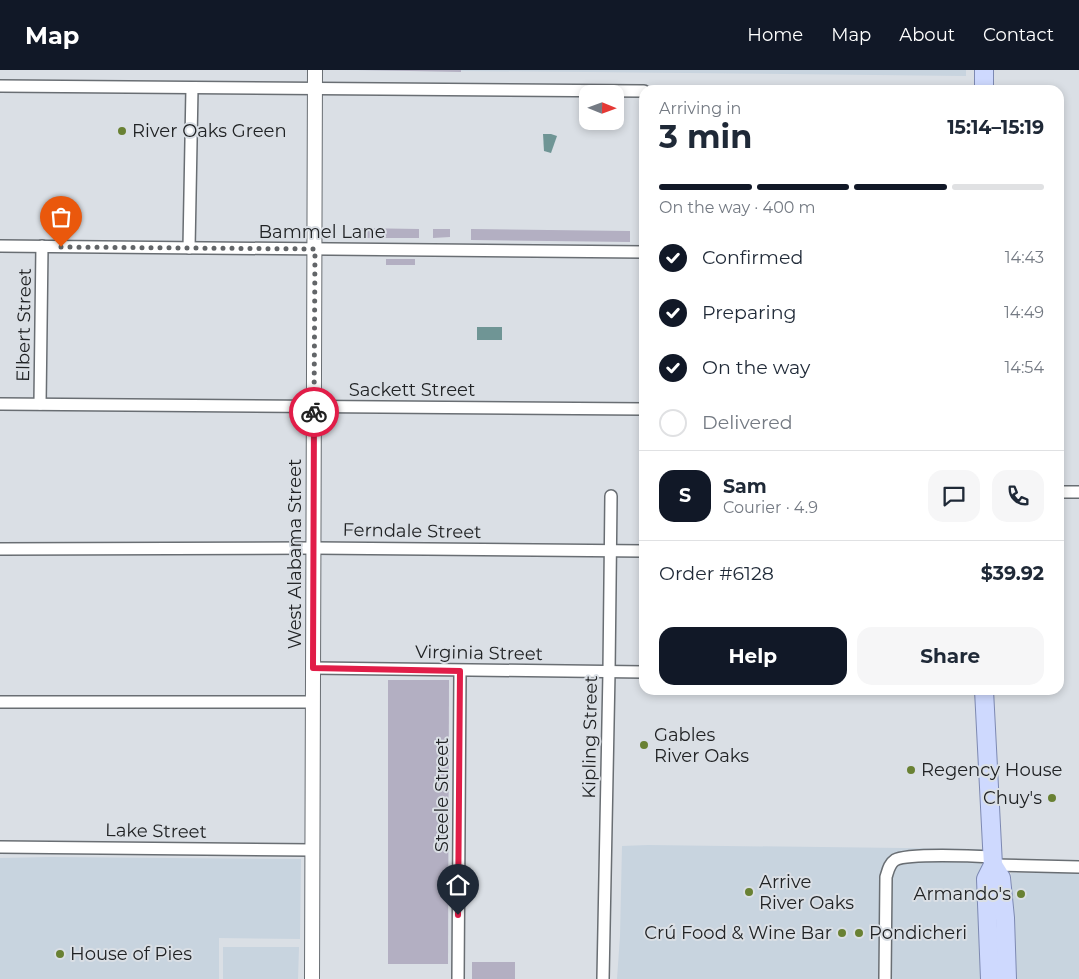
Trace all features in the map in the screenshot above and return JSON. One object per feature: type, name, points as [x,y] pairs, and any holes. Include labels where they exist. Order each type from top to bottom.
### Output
[{"type":"main road","points":[[984,70],[984,85]]},
{"type":"main road","points":[[984,695],[993,861],[1001,878],[1005,918],[1007,979]]},
{"type":"main road","points":[[990,979],[986,879],[993,861]]},
{"type":"street","name":"West Alabama Street","points":[[312,979],[315,70]]},
{"type":"street","points":[[0,86],[639,91]]},
{"type":"street","points":[[189,248],[192,88]]},
{"type":"street","name":"Bammel Lane","points":[[0,246],[639,252]]},
{"type":"street","name":"Elbert Street","points":[[40,404],[42,246]]},
{"type":"street","name":"Sackett Street","points":[[0,404],[639,409]]},
{"type":"street","points":[[1064,492],[1079,492]]},
{"type":"street","name":"Kipling Street","points":[[603,979],[611,496]]},
{"type":"street","name":"Ferndale Street","points":[[0,549],[314,548],[639,551]]},
{"type":"street","name":"Virginia Street","points":[[313,668],[639,672]]},
{"type":"street","name":"Steele Street","points":[[458,979],[460,671]]},
{"type":"street","points":[[0,702],[313,702]]},
{"type":"street","name":"Lake Street","points":[[0,847],[312,850]]},
{"type":"street","points":[[886,979],[886,877],[889,866],[896,859],[918,856],[1079,867]]},
{"type":"shaded area","points":[[337,70],[966,70],[966,76],[587,72]]},
{"type":"shaded area","points":[[358,70],[461,70],[461,72]]},
{"type":"shaded area","points":[[543,134],[557,136],[551,153],[544,151]]},
{"type":"shaded area","points":[[356,228],[419,229],[419,238],[356,238]]},
{"type":"shaded area","points":[[433,229],[450,229],[450,237],[433,238]]},
{"type":"shaded area","points":[[471,229],[630,231],[630,242],[471,240]]},
{"type":"shaded area","points":[[386,259],[415,259],[415,265],[386,265]]},
{"type":"shaded area","points":[[477,327],[502,327],[502,340],[477,340]]},
{"type":"shaded area","points":[[388,680],[449,680],[448,964],[388,964]]},
{"type":"shaded area","points":[[622,846],[982,849],[982,979],[617,979]]},
{"type":"shaded area","points":[[0,858],[301,859],[300,939],[219,938],[219,979],[0,979]]},
{"type":"shaded area","points":[[1011,873],[1079,873],[1079,979],[1016,979]]},
{"type":"shaded area","points":[[223,947],[299,947],[298,979],[223,979]]},
{"type":"shaded area","points":[[472,962],[515,962],[515,979],[472,979]]},
{"type":"way so far","points":[[61,247],[315,249],[314,412]]},
{"type":"place","name":"River Oaks Green","points":[[122,131]]},
{"type":"place","name":"Gables River Oaks","points":[[644,745]]},
{"type":"place","name":"Regency House","points":[[911,770]]},
{"type":"place","name":"Chuy's","points":[[1052,798]]},
{"type":"place","name":"Arrive River Oaks","points":[[749,892]]},
{"type":"place","name":"Armando's","points":[[1021,894]]},
{"type":"place","name":"Crú Food & Wine Bar","points":[[842,933]]},
{"type":"place","name":"Pondicheri","points":[[859,933]]},
{"type":"place","name":"House of Pies","points":[[60,954]]},
{"type":"route","points":[[314,412],[313,668],[460,671],[458,915]]}]
